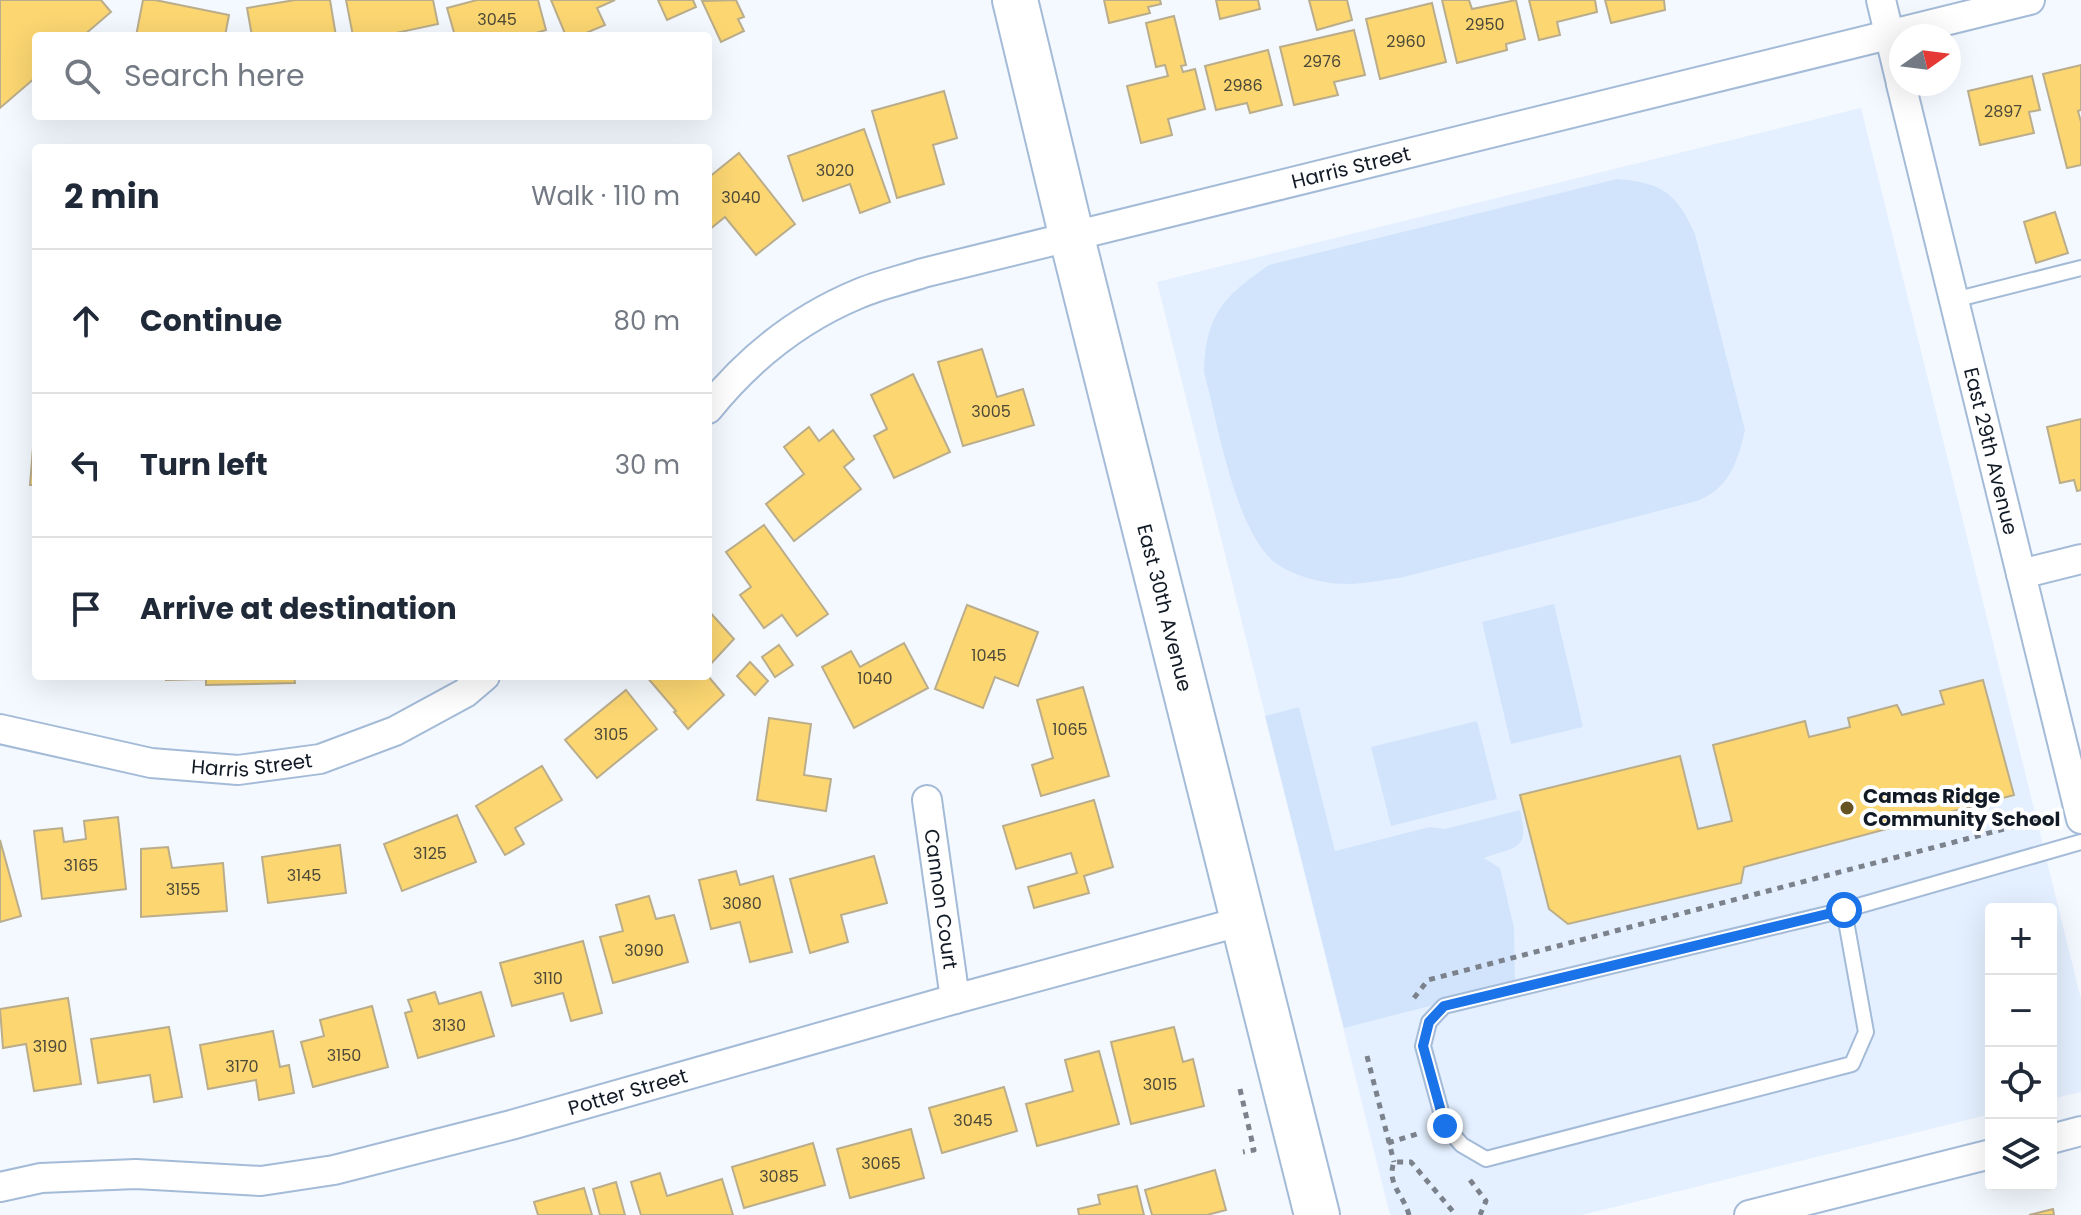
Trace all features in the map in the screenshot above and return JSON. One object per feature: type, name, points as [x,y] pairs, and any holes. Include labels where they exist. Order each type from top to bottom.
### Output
[{"type":"main road","name":"East 30th Avenue","points":[[1015,0],[1317,1215]]},
{"type":"street","name":"East 29th Avenue","points":[[1881,0],[1889,35]]},
{"type":"street","name":"Harris Street","points":[[1933,24],[2030,0]]},
{"type":"street","name":"Harris Street","points":[[712,405],[760,352],[813,316],[860,293],[923,273],[1889,35]]},
{"type":"street","name":"East 29th Avenue","points":[[1904,96],[2081,819]]},
{"type":"street","points":[[2021,574],[2081,559]]},
{"type":"street","name":"Harris Street","points":[[0,729],[151,763],[238,770],[320,759],[395,731],[465,693],[480,680]]},
{"type":"street","name":"Cannon Court","points":[[927,800],[955,999]]},
{"type":"street","name":"Potter Street","points":[[0,1187],[41,1178],[136,1174],[261,1181],[334,1170],[511,1125],[1243,921]]},
{"type":"street","points":[[2057,1137],[2081,1131]]},
{"type":"street","points":[[1749,1215],[1778,1212],[1985,1156]]},
{"type":"lane","points":[[1954,300],[2081,268]]},
{"type":"lane","points":[[1844,910],[1866,1032],[1852,1064],[1486,1159],[1462,1145],[1445,1126],[1423,1046],[1429,1022],[1444,1006],[1844,910],[2081,842]]},
{"type":"path","points":[[1367,1056],[1394,1162],[1390,1173],[1396,1193],[1409,1210],[1409,1215]]},
{"type":"path","points":[[1240,1089],[1254,1150],[1243,1152]]},
{"type":"path","points":[[1394,1162],[1411,1162],[1456,1215]]},
{"type":"shaded area","points":[[1861,108],[2081,999],[2081,1092],[2057,1098],[2057,903],[1985,903],[1985,1115],[1582,1215],[1390,1215],[1157,282]]},
{"type":"shaded area","points":[[1617,179],[1646,183],[1666,192],[1681,208],[1695,234],[1745,430],[1735,463],[1717,489],[1697,501],[1404,577],[1364,583],[1334,583],[1297,574],[1273,561],[1259,545],[1238,500],[1204,372],[1205,352],[1213,321],[1229,298],[1269,265]]},
{"type":"shaded area","points":[[1554,604],[1583,727],[1511,744],[1482,622]]},
{"type":"shaded area","points":[[1299,707],[1335,851],[1430,827],[1445,829],[1520,810],[1522,840],[1513,848],[1484,858],[1500,868],[1514,928],[1515,984],[1344,1028],[1265,716]]},
{"type":"shaded area","points":[[1477,721],[1497,799],[1391,826],[1371,747]]},
{"type":"building","points":[[0,0],[101,0],[111,12],[88,32],[32,32],[32,80],[0,108]]},
{"type":"building","points":[[143,0],[229,15],[226,32],[137,32]]},
{"type":"building","points":[[295,0],[330,0],[335,32],[251,32],[247,8]]},
{"type":"building","points":[[346,0],[433,0],[438,24],[401,32],[352,32]]},
{"type":"building","points":[[477,0],[538,0],[546,30],[454,32],[447,8]]},
{"type":"building","points":[[551,0],[615,0],[597,8],[605,25],[588,32],[564,32]]},
{"type":"building","points":[[658,0],[693,0],[696,7],[667,20]]},
{"type":"building","points":[[736,0],[744,17],[738,19],[744,31],[721,42],[702,1]]},
{"type":"building","points":[[1104,0],[1160,0],[1161,4],[1148,7],[1150,13],[1109,23]]},
{"type":"building","points":[[1216,0],[1258,0],[1260,9],[1220,19]]},
{"type":"building","points":[[1309,0],[1347,0],[1352,20],[1317,30]]},
{"type":"building","points":[[1442,0],[1469,0],[1472,9],[1516,0],[1525,39],[1506,44],[1507,50],[1457,63]]},
{"type":"building","points":[[1529,0],[1595,0],[1597,12],[1557,22],[1560,35],[1539,40]]},
{"type":"building","points":[[1605,0],[1664,0],[1665,10],[1611,23]]},
{"type":"building","points":[[1432,3],[1446,62],[1380,79],[1366,19]]},
{"type":"building","points":[[1174,16],[1186,65],[1181,66],[1183,72],[1195,69],[1205,109],[1168,119],[1172,135],[1141,143],[1127,86],[1168,76],[1165,65],[1156,67],[1146,23]]},
{"type":"building","points":[[1354,30],[1365,75],[1334,82],[1338,95],[1294,105],[1280,47]]},
{"type":"building","points":[[1268,50],[1282,105],[1250,113],[1247,103],[1216,110],[1205,66]]},
{"type":"building","points":[[2081,65],[2081,110],[2078,111],[2081,165],[2067,168],[2043,74]]},
{"type":"building","points":[[2032,76],[2040,110],[2029,112],[2034,133],[1980,145],[1968,91]]},
{"type":"building","points":[[944,91],[957,138],[933,145],[944,184],[897,198],[872,111]]},
{"type":"building","points":[[864,129],[890,202],[860,213],[850,184],[803,201],[788,156]]},
{"type":"building","points":[[739,153],[795,224],[756,255],[725,217],[712,228],[712,175]]},
{"type":"building","points":[[2055,212],[2068,253],[2036,263],[2024,222]]},
{"type":"building","points":[[982,349],[997,397],[1023,389],[1034,425],[963,446],[938,362]]},
{"type":"building","points":[[913,374],[950,452],[894,478],[874,436],[887,429],[871,395]]},
{"type":"building","points":[[2081,419],[2081,490],[2077,491],[2074,480],[2060,483],[2047,427]]},
{"type":"building","points":[[809,427],[819,441],[833,430],[854,459],[844,467],[861,489],[794,541],[766,504],[804,474],[784,447]]},
{"type":"building","points":[[764,525],[828,614],[797,636],[782,615],[764,628],[740,595],[751,587],[726,552]]},
{"type":"building","points":[[967,605],[1038,632],[1018,686],[995,677],[983,708],[935,689]]},
{"type":"building","points":[[712,614],[734,639],[712,663]]},
{"type":"building","points":[[904,643],[928,688],[854,728],[822,667],[851,651],[860,667]]},
{"type":"building","points":[[779,645],[793,665],[775,677],[762,657]]},
{"type":"building","points":[[750,662],[768,681],[755,695],[737,676]]},
{"type":"building","points":[[206,680],[295,680],[295,683],[206,685]]},
{"type":"building","points":[[649,680],[711,680],[724,695],[688,729]]},
{"type":"building","name":"Camas Ridge Community School","points":[[1983,680],[2014,795],[1744,867],[1741,883],[1568,924],[1549,909],[1520,795],[1680,756],[1698,829],[1732,821],[1713,745],[1805,721],[1809,737],[1850,727],[1848,718],[1897,705],[1902,715],[1944,704],[1940,691]]},
{"type":"building","points":[[1083,687],[1109,776],[1041,796],[1032,765],[1053,758],[1037,700]]},
{"type":"building","points":[[626,690],[657,729],[597,778],[565,740]]},
{"type":"building","points":[[769,718],[811,724],[804,775],[831,779],[826,811],[757,800]]},
{"type":"building","points":[[542,766],[562,800],[515,828],[524,844],[505,855],[476,806]]},
{"type":"building","points":[[1094,800],[1113,867],[1084,876],[1089,893],[1034,908],[1028,887],[1077,873],[1071,853],[1016,869],[1003,826]]},
{"type":"building","points":[[457,815],[476,862],[402,891],[384,844]]},
{"type":"building","points":[[118,817],[126,889],[42,899],[34,831],[62,828],[64,842],[86,839],[84,821]]},
{"type":"building","points":[[0,840],[21,916],[0,922]]},
{"type":"building","points":[[340,845],[346,893],[268,903],[262,857]]},
{"type":"building","points":[[168,847],[172,868],[223,863],[227,911],[141,917],[141,849]]},
{"type":"building","points":[[874,856],[887,903],[841,915],[848,942],[810,953],[790,879]]},
{"type":"building","points":[[736,871],[740,885],[773,876],[792,952],[750,962],[740,922],[711,929],[699,880]]},
{"type":"building","points":[[649,896],[656,919],[674,915],[688,962],[613,983],[600,937],[623,931],[616,905]]},
{"type":"building","points":[[583,941],[602,1013],[571,1021],[563,993],[512,1006],[500,963]]},
{"type":"building","points":[[435,992],[439,1004],[481,992],[494,1036],[418,1058],[405,1013],[412,1011],[408,1000]]},
{"type":"building","points":[[68,998],[81,1084],[34,1091],[26,1044],[3,1048],[0,1009]]},
{"type":"building","points":[[372,1006],[388,1067],[313,1087],[301,1042],[324,1036],[320,1020]]},
{"type":"building","points":[[169,1027],[182,1097],[154,1102],[150,1075],[98,1083],[91,1039]]},
{"type":"building","points":[[1174,1027],[1183,1062],[1193,1059],[1204,1106],[1131,1124],[1111,1042]]},
{"type":"building","points":[[273,1031],[280,1067],[289,1065],[294,1093],[259,1100],[256,1080],[208,1089],[200,1045]]},
{"type":"building","points":[[1099,1051],[1119,1124],[1037,1146],[1026,1104],[1073,1091],[1065,1060]]},
{"type":"building","points":[[1004,1087],[1017,1131],[942,1153],[929,1108]]},
{"type":"building","points":[[911,1129],[924,1178],[850,1198],[837,1149]]},
{"type":"building","points":[[813,1143],[825,1185],[744,1208],[732,1167]]},
{"type":"building","points":[[1215,1170],[1226,1210],[1207,1215],[1152,1215],[1145,1190]]},
{"type":"building","points":[[660,1173],[667,1196],[722,1179],[733,1215],[641,1215],[631,1182]]},
{"type":"building","points":[[616,1182],[625,1215],[600,1215],[593,1189]]},
{"type":"building","points":[[1137,1186],[1144,1215],[1079,1215],[1078,1209],[1100,1204],[1098,1195]]},
{"type":"building","points":[[584,1188],[592,1215],[538,1215],[534,1202]]},
{"type":"building","points":[[2053,1209],[2054,1215],[2029,1215]]},
{"type":"place","name":"Camas Ridge Community School","points":[[1847,808]]},
{"type":"route","points":[[1445,1126],[1423,1046],[1429,1022],[1444,1006],[1844,910]]}]
